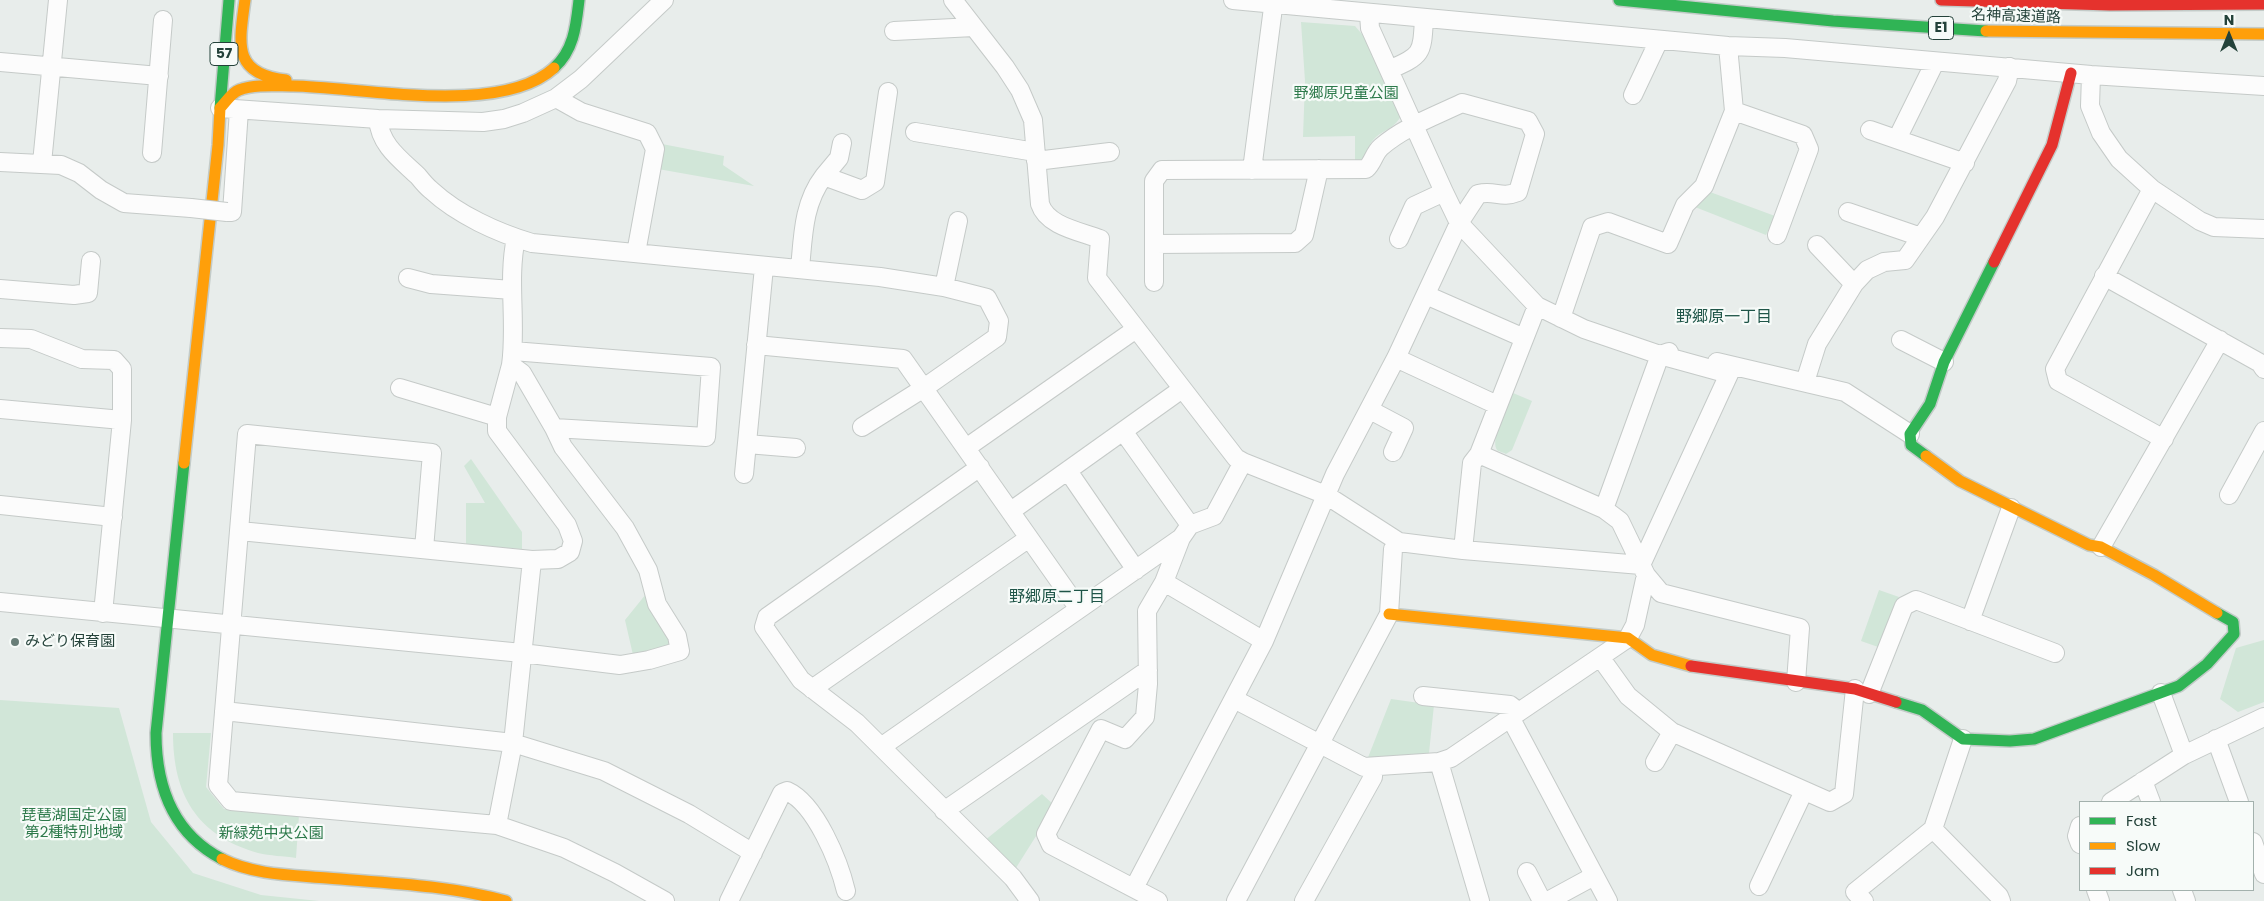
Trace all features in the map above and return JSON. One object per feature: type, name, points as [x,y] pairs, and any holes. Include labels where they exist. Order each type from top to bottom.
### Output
[{"type":"main road","name":"57","points":[[220,108],[229,0]]},
{"type":"main road","points":[[245,0],[241,43],[242,52],[250,67],[260,75],[317,86]]},
{"type":"main road","points":[[506,901],[467,892],[427,887],[258,871],[229,862],[202,845],[183,825],[168,803],[160,783],[156,760],[156,733],[218,144],[220,108],[238,91],[258,87],[317,86],[432,95],[487,96],[508,93],[530,85],[550,73],[564,56],[578,28],[579,0]]},
{"type":"main road","name":"名神高速道路","points":[[1619,0],[1961,30],[2109,34],[2264,34]]},
{"type":"main road","name":"名神高速道路","points":[[1941,0],[2110,5],[2264,4]]},
{"type":"main road","points":[[1389,614],[1628,638],[1652,655],[1682,665],[1862,691],[1922,710],[1963,739],[2010,741],[2034,739],[2179,686],[2207,664],[2234,634],[2233,622],[2154,575],[2101,547],[2089,545],[2027,513],[2011,508],[1960,482],[1912,445],[1910,434],[1930,404],[1944,362],[2052,145],[2071,73]]},
{"type":"street","points":[[42,163],[58,0]]},
{"type":"street","points":[[220,108],[378,119],[483,122],[524,113],[556,98],[580,79],[664,0]]},
{"type":"street","points":[[953,0],[1005,67],[1020,90],[1033,120],[1040,204],[1043,213],[1050,220],[1100,239],[1097,278],[1236,458],[1326,495],[1399,542],[1644,570]]},
{"type":"street","points":[[1233,0],[1274,2],[1369,14],[1728,46],[1784,48],[2091,75],[2264,86]]},
{"type":"street","points":[[1252,170],[1274,2]]},
{"type":"street","points":[[1234,699],[1364,767],[1439,762],[1451,758],[1628,638],[1635,625],[1644,570],[1729,374],[1660,355],[1584,329],[1537,306],[1459,223],[1370,28],[1369,14]]},
{"type":"street","points":[[1390,70],[1414,59],[1423,46],[1424,19]]},
{"type":"street","points":[[152,153],[163,20]]},
{"type":"street","points":[[894,31],[974,27]]},
{"type":"street","points":[[1633,95],[1659,40]]},
{"type":"street","points":[[1561,318],[1592,227],[1608,222],[1668,244],[1685,205],[1704,186],[1734,111],[1728,46]]},
{"type":"street","points":[[0,62],[158,76]]},
{"type":"street","points":[[1897,140],[1935,62]]},
{"type":"street","points":[[1805,382],[1817,344],[1854,284],[1867,270],[1875,266],[1884,262],[1905,260],[1922,237],[1965,163],[2007,81],[2010,67]]},
{"type":"street","points":[[2091,75],[2090,106],[2101,133],[2119,160],[2152,188],[2200,221],[2214,227],[2264,229]]},
{"type":"street","points":[[824,176],[862,190],[875,182],[888,92]]},
{"type":"street","points":[[556,98],[582,112],[647,133],[655,149],[636,253]]},
{"type":"street","points":[[1134,888],[1264,641],[1326,495],[1396,358],[1459,223],[1478,194],[1489,192],[1507,197],[1518,192],[1535,134],[1528,121],[1462,103],[1415,125],[1379,148],[1372,164],[1366,169],[1162,170],[1154,181],[1154,282]]},
{"type":"street","points":[[0,162],[61,165],[79,173],[101,190],[124,203],[232,212],[239,110]]},
{"type":"street","points":[[1734,111],[1803,135],[1809,149],[1777,235]]},
{"type":"street","points":[[378,119],[379,130],[397,159],[431,190],[456,209],[516,238],[532,243],[880,277],[944,288],[987,298],[999,321],[997,336],[924,388],[862,427]]},
{"type":"street","points":[[1870,130],[1965,163]]},
{"type":"street","points":[[914,132],[1036,156],[1110,152]]},
{"type":"street","points":[[800,269],[805,218],[815,187],[839,158],[842,143]]},
{"type":"street","points":[[1154,244],[1296,244],[1304,235],[1319,169]]},
{"type":"street","points":[[2152,188],[2055,369],[2058,380],[2164,439]]},
{"type":"street","points":[[1399,239],[1414,206],[1444,192]]},
{"type":"street","points":[[1848,212],[1922,237]]},
{"type":"street","points":[[944,288],[958,221]]},
{"type":"street","points":[[240,530],[532,560],[558,559],[570,552],[573,541],[567,526],[498,431],[497,417],[512,358],[512,254],[516,238]]},
{"type":"street","points":[[1817,245],[1854,284]]},
{"type":"street","points":[[0,289],[74,295],[88,292],[91,261]]},
{"type":"street","points":[[744,474],[764,267]]},
{"type":"street","points":[[2104,276],[2260,363],[2264,369]]},
{"type":"street","points":[[408,278],[431,284],[512,290]]},
{"type":"street","points":[[1426,294],[1524,338]]},
{"type":"street","points":[[1464,550],[1472,463],[1479,454],[1537,306]]},
{"type":"street","points":[[966,448],[1136,329]]},
{"type":"street","points":[[0,338],[31,339],[82,359],[114,360],[122,369],[122,420],[103,613]]},
{"type":"street","points":[[1901,340],[1944,362]]},
{"type":"street","points":[[2101,547],[2220,340]]},
{"type":"street","points":[[756,345],[903,359],[1079,609]]},
{"type":"street","points":[[1660,355],[1672,351],[1845,392],[1910,434]]},
{"type":"street","points":[[1604,509],[1660,355]]},
{"type":"street","points":[[0,602],[522,653],[620,665],[650,660],[680,651],[677,636],[657,604],[648,570],[625,528],[563,446],[512,358]]},
{"type":"street","points":[[512,358],[711,367],[706,437],[554,428]]},
{"type":"street","points":[[1396,358],[1497,405]]},
{"type":"street","points":[[400,388],[497,417]]},
{"type":"street","points":[[1011,511],[1182,389]]},
{"type":"street","points":[[0,408],[122,420]]},
{"type":"street","points":[[1370,410],[1404,428],[1393,452]]},
{"type":"street","points":[[1123,431],[1186,532]]},
{"type":"street","points":[[2229,495],[2264,432]]},
{"type":"street","points":[[424,549],[432,453],[248,434],[218,785],[230,802],[498,825],[564,848],[666,901]]},
{"type":"street","points":[[747,444],[796,448]]},
{"type":"street","points":[[1479,454],[1604,509],[1620,521],[1644,570],[1661,593],[1800,628],[1796,682]]},
{"type":"street","points":[[881,747],[1136,570],[1186,532],[1214,516],[1243,462]]},
{"type":"street","points":[[980,467],[767,617],[764,627],[801,680],[856,723],[881,747],[944,811],[994,869],[1013,878],[1030,901]]},
{"type":"street","points":[[1068,471],[1136,570]]},
{"type":"street","points":[[0,505],[113,517]]},
{"type":"street","points":[[1970,621],[2011,508]]},
{"type":"street","points":[[1158,901],[1051,845],[1046,834],[1101,729],[1125,739],[1145,718],[1148,670],[1147,611],[1164,582],[1186,532]]},
{"type":"street","points":[[812,689],[1030,538]]},
{"type":"street","points":[[1236,901],[1389,614],[1393,549],[1399,542]]},
{"type":"street","points":[[498,825],[513,743],[532,560]]},
{"type":"street","points":[[1164,582],[1264,641]]},
{"type":"street","points":[[1600,657],[1628,696],[1672,732],[1830,802],[1844,794],[1862,691],[1904,606],[1916,600],[2055,654]]},
{"type":"street","points":[[944,811],[1148,670]]},
{"type":"street","points":[[2161,693],[2184,755]]},
{"type":"street","points":[[1423,696],[1510,705],[1608,901]]},
{"type":"street","points":[[224,711],[513,743],[604,771],[689,814],[754,853]]},
{"type":"street","points":[[2113,801],[2184,755],[2264,717]]},
{"type":"street","points":[[1655,762],[1672,732]]},
{"type":"street","points":[[1864,901],[1855,892],[1933,829],[1963,739]]},
{"type":"street","points":[[2216,739],[2239,801]]},
{"type":"street","points":[[1439,762],[1480,901]]},
{"type":"street","points":[[1304,901],[1373,777],[1373,766]]},
{"type":"street","points":[[2143,781],[2151,801]]},
{"type":"street","points":[[729,901],[782,793],[787,791],[794,794],[804,803],[824,834],[840,867],[848,898]]},
{"type":"street","points":[[1760,886],[1804,791]]},
{"type":"street","points":[[1933,829],[1999,896],[2001,901]]},
{"type":"street","points":[[2079,829],[2077,836],[2079,841]]},
{"type":"street","points":[[2254,845],[2264,874]]},
{"type":"street","points":[[1527,872],[1542,901]]},
{"type":"street","points":[[1548,901],[1594,876]]},
{"type":"green space","name":"野郷原児童公園","points":[[1301,22],[1355,26],[1367,40],[1401,116],[1392,127],[1371,142],[1366,154],[1360,160],[1355,162],[1355,136],[1303,137],[1305,81]]},
{"type":"green space","points":[[662,144],[724,156],[723,165],[754,186],[658,169]]},
{"type":"green space","points":[[1710,192],[1775,216],[1766,235],[1695,207]]},
{"type":"green space","points":[[1513,393],[1532,401],[1512,450],[1506,454],[1498,451],[1495,440]]},
{"type":"green space","points":[[471,459],[522,532],[522,549],[466,545],[466,503],[485,503],[464,466]]},
{"type":"green space","points":[[1879,590],[1899,597],[1881,648],[1861,641]]},
{"type":"green space","points":[[646,594],[673,646],[633,655],[625,620]]},
{"type":"green space","points":[[2264,640],[2264,702],[2238,712],[2220,699],[2236,648]]},
{"type":"green space","points":[[1391,699],[1434,705],[1429,753],[1367,760]]},
{"type":"green space","name":"琵琶湖国定公園 第2種特別地域","points":[[0,700],[119,708],[151,822],[193,873],[261,895],[319,901],[0,901]]},
{"type":"green space","name":"新緑苑中央公園","points":[[173,733],[211,733],[206,787],[224,809],[299,815],[296,858],[258,853],[237,845],[219,835],[204,823],[192,809],[184,793],[174,755]]},
{"type":"green space","points":[[1042,794],[1055,806],[1014,871],[984,841]]},
{"type":"traffic: fast","points":[[220,108],[229,0]]},
{"type":"traffic: fast","points":[[554,68],[566,53],[573,37],[579,0]]},
{"type":"traffic: fast","points":[[1619,0],[1833,21],[1986,31]]},
{"type":"traffic: fast","points":[[1926,456],[1911,445],[1910,434],[1930,404],[1944,362],[1994,262]]},
{"type":"traffic: fast","points":[[184,463],[156,733],[157,753],[164,789],[170,806],[179,822],[191,836],[222,859]]},
{"type":"traffic: fast","points":[[1896,702],[1922,710],[1963,739],[2010,741],[2034,739],[2179,686],[2207,664],[2234,634],[2233,622],[2217,613]]},
{"type":"traffic: slow","points":[[245,0],[241,43],[243,54],[248,64],[256,71],[268,77],[286,80]]},
{"type":"traffic: slow","points":[[1986,31],[2264,34]]},
{"type":"traffic: slow","points":[[220,108],[236,91],[266,86],[293,86],[429,96],[500,92],[530,83],[554,68]]},
{"type":"traffic: slow","points":[[184,463],[218,145],[220,108]]},
{"type":"traffic: slow","points":[[1926,456],[1960,481],[2089,545],[2101,547],[2154,575],[2217,613]]},
{"type":"traffic: slow","points":[[1389,614],[1628,638],[1652,655],[1691,666]]},
{"type":"traffic: slow","points":[[222,859],[247,868],[273,873],[439,888],[506,901]]},
{"type":"traffic: jam","points":[[1941,0],[2110,5],[2264,4]]},
{"type":"traffic: jam","points":[[1994,262],[2052,145],[2071,73]]},
{"type":"traffic: jam","points":[[1691,666],[1855,689],[1896,702]]},
{"type":"place","name":"みどり保育園","points":[[15,642]]},
{"type":"district","name":"野郷原一丁目","points":[[1724,318]]},
{"type":"district","name":"野郷原二丁目","points":[[1057,598]]}]
